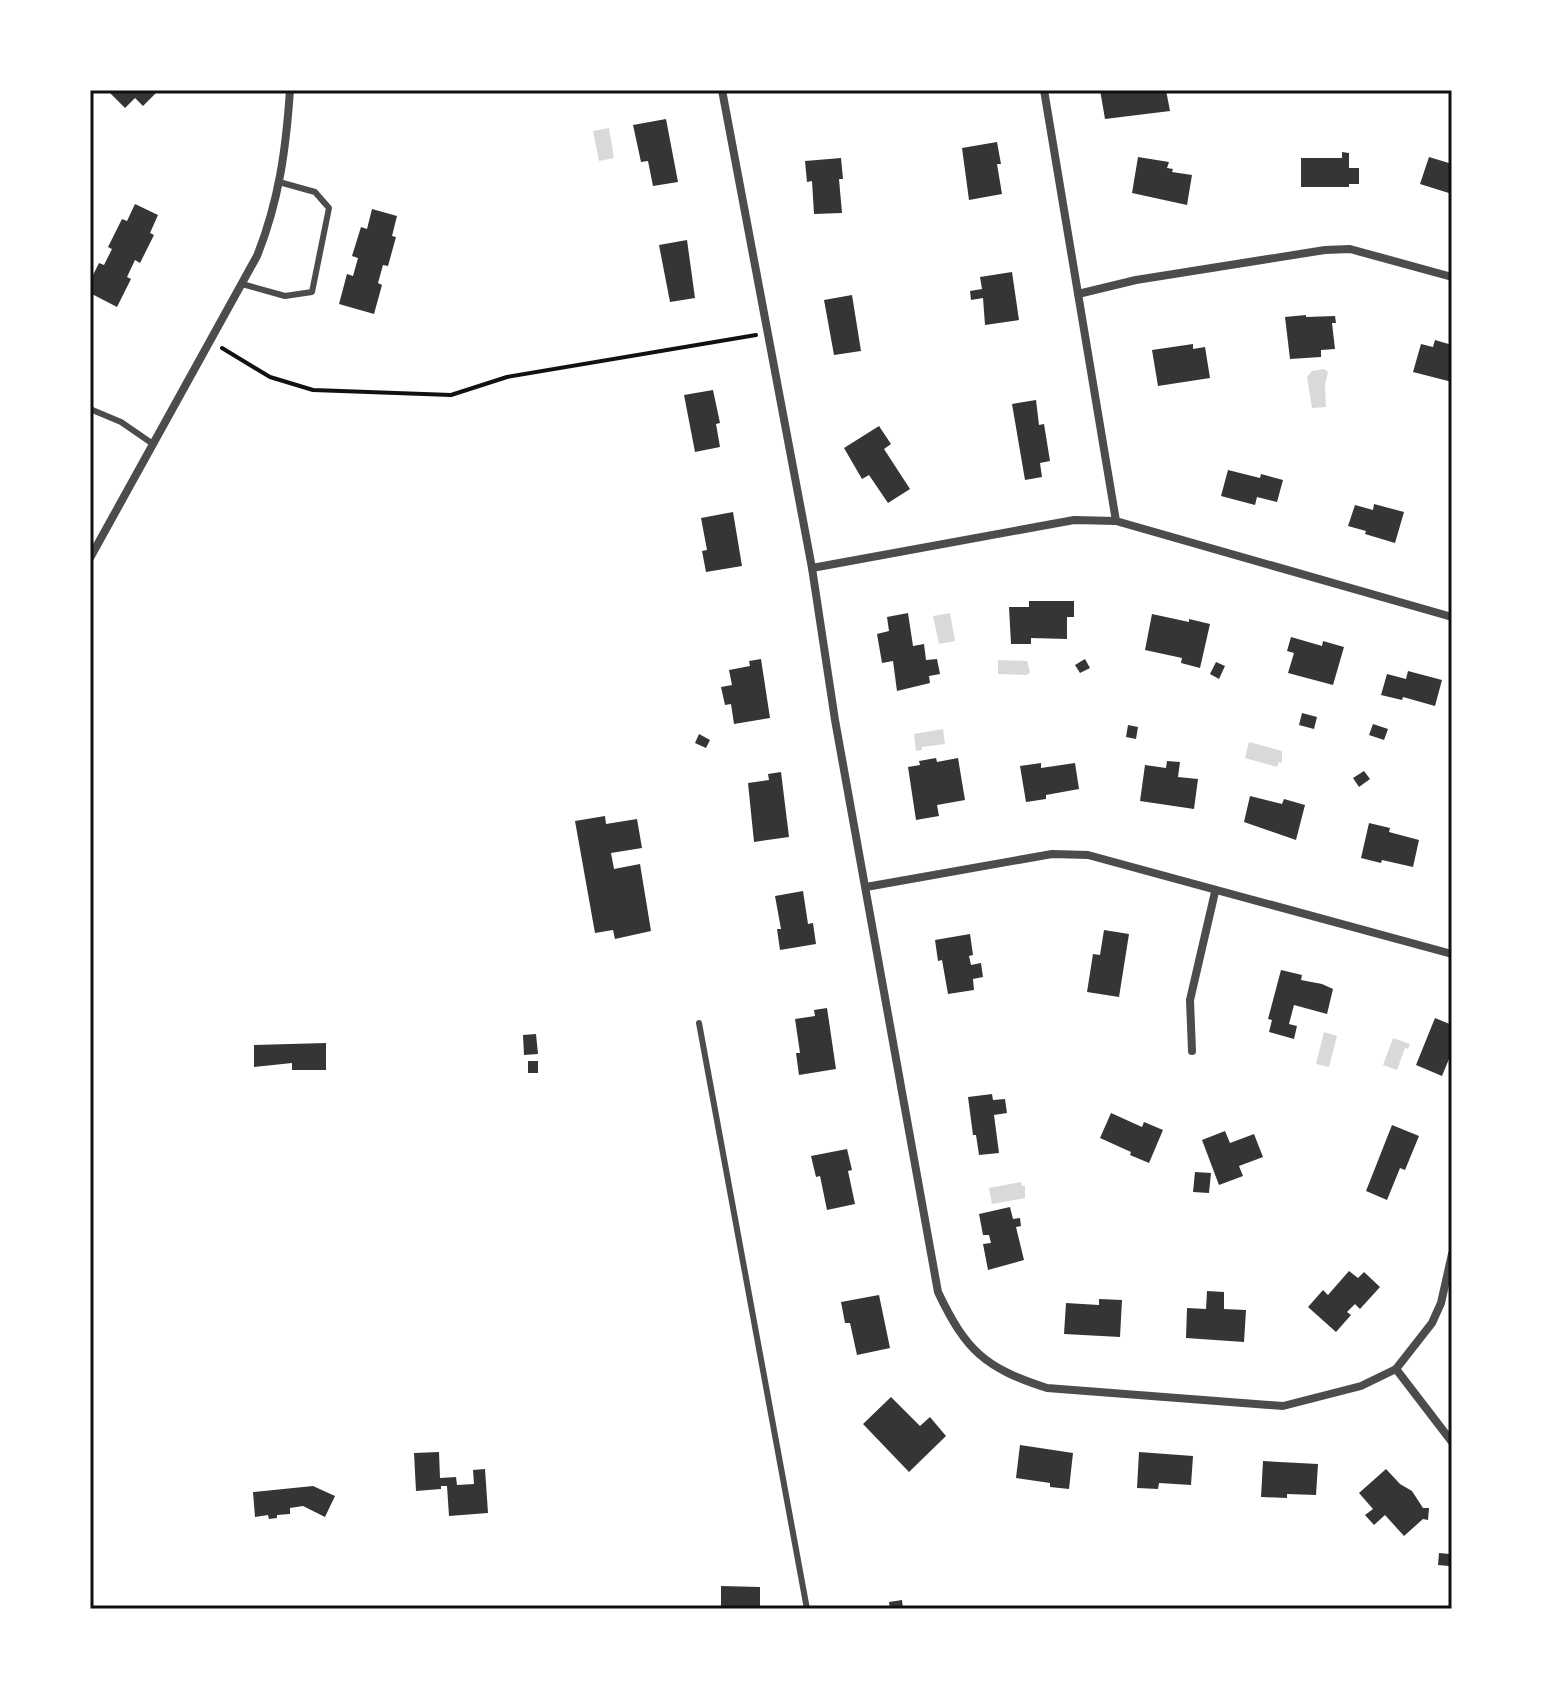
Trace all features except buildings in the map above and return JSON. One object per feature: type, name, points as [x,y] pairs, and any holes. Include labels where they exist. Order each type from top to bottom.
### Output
[{"type":"street","points":[[90,558],[242,284],[264,238],[287,141],[290,90]]},
{"type":"street","points":[[722,90],[812,568],[835,720],[938,1292],[955,1327],[979,1356],[1011,1376],[1047,1388],[1283,1406],[1361,1386],[1396,1369],[1432,1323],[1441,1303],[1452,1254]]},
{"type":"street","points":[[1044,90],[1116,521]]},
{"type":"street","points":[[1078,294],[1136,280],[1325,250],[1350,249],[1452,277]]},
{"type":"street","points":[[812,568],[1074,520],[1116,521],[1452,617]]},
{"type":"street","points":[[866,887],[1052,854],[1088,855],[1452,954]]},
{"type":"street","points":[[1192,1051],[1190,1000],[1215,892]]},
{"type":"street","points":[[1396,1369],[1452,1442]]},
{"type":"lane","points":[[242,284],[285,296],[312,292],[329,208],[315,192],[279,182]]},
{"type":"lane","points":[[90,409],[121,422],[153,444]]},
{"type":"lane","points":[[699,1023],[807,1609]]},
{"type":"path","points":[[210,341],[270,377],[313,390],[451,395],[507,377],[767,334]]},
{"type":"shaded area","points":[[609,128],[614,158],[599,161],[593,131]]},
{"type":"shaded area","points":[[1324,369],[1328,372],[1326,407],[1312,408],[1307,377],[1312,371]]},
{"type":"shaded area","points":[[950,613],[955,641],[939,644],[933,616]]},
{"type":"shaded area","points":[[998,660],[1027,661],[1030,672],[1027,675],[998,674]]},
{"type":"shaded area","points":[[943,729],[945,744],[922,747],[922,750],[916,751],[914,734]]},
{"type":"shaded area","points":[[1249,742],[1282,751],[1282,763],[1279,762],[1277,767],[1245,758]]},
{"type":"shaded area","points":[[1324,1032],[1337,1036],[1329,1067],[1316,1064]]},
{"type":"shaded area","points":[[1393,1038],[1410,1044],[1408,1049],[1405,1048],[1397,1070],[1383,1065]]},
{"type":"shaded area","points":[[1021,1182],[1025,1186],[1025,1198],[992,1204],[989,1188]]}]
